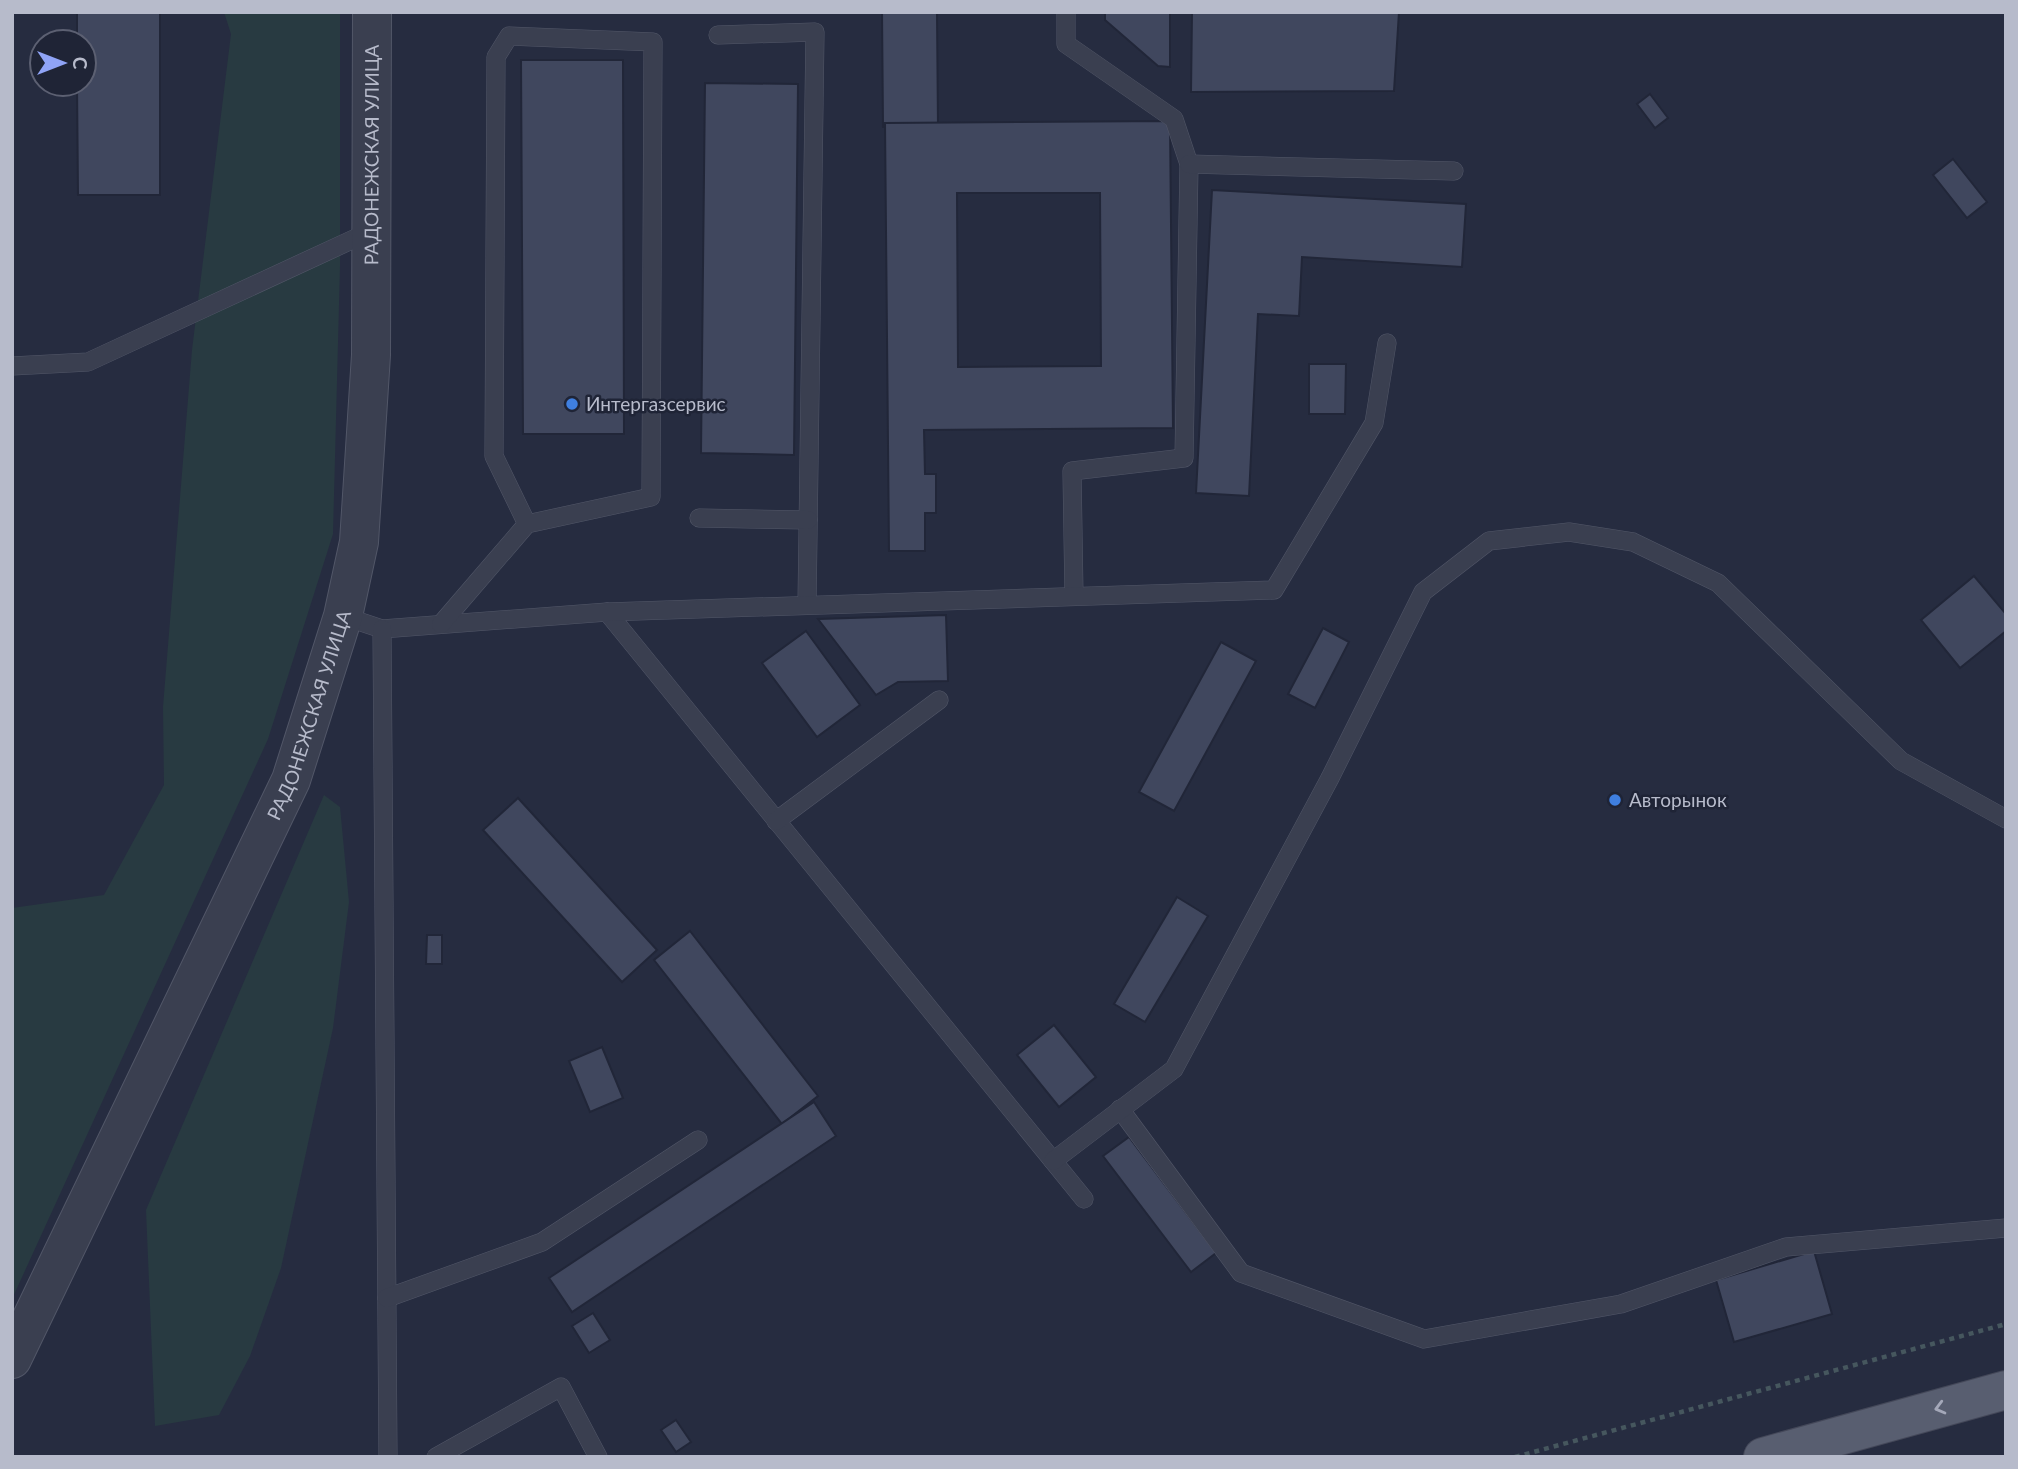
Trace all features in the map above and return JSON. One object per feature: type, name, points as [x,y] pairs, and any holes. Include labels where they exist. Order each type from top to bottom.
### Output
[{"type":"main road","points":[[1763,1457],[2006,1390]]},
{"type":"street","name":"РАДОНЕЖСКАЯ УЛИЦА","points":[[12,1359],[291,780],[343,616],[359,542],[371,355],[372,12]]},
{"type":"lane","points":[[1066,12],[1066,44],[1174,119],[1189,164],[1184,458],[1072,471],[1074,596]]},
{"type":"lane","points":[[719,35],[815,32],[807,605]]},
{"type":"lane","points":[[441,624],[527,524],[651,497],[653,42],[509,36],[496,57],[494,456],[527,524]]},
{"type":"lane","points":[[1189,164],[1454,171]]},
{"type":"lane","points":[[12,366],[88,362],[371,231]]},
{"type":"lane","points":[[343,616],[382,629],[607,612],[1274,590],[1374,424],[1387,343]]},
{"type":"lane","points":[[699,518],[808,520]]},
{"type":"lane","points":[[1052,1161],[1174,1069],[1330,778],[1423,592],[1489,541],[1569,532],[1633,542],[1718,583],[1902,761],[2006,819]]},
{"type":"lane","points":[[607,612],[1084,1199]]},
{"type":"lane","points":[[382,629],[388,1457]]},
{"type":"lane","points":[[776,821],[939,700]]},
{"type":"lane","points":[[1120,1109],[1241,1273],[1424,1339],[1621,1304],[1786,1247],[2006,1228]]},
{"type":"lane","points":[[387,1298],[542,1242],[698,1140]]},
{"type":"lane","points":[[436,1457],[561,1387],[598,1457]]},
{"type":"path","points":[[1515,1457],[2006,1324]]},
{"type":"shaded area","points":[[224,12],[340,12],[340,266],[333,534],[268,739],[12,1299],[12,908],[104,895],[164,785],[163,707],[192,350],[231,34]]},
{"type":"shaded area","points":[[324,795],[340,807],[349,902],[333,1028],[281,1268],[250,1356],[219,1415],[155,1426],[146,1210]]},
{"type":"building","points":[[77,12],[160,12],[160,195],[78,195],[77,98],[98,98],[98,28],[77,28]]},
{"type":"building","points":[[882,12],[937,12],[938,127],[883,127]]},
{"type":"building","points":[[1105,12],[1170,12],[1170,67],[1158,66],[1105,20]]},
{"type":"building","points":[[1192,12],[1399,12],[1394,91],[1191,92]]},
{"type":"building","points":[[521,60],[623,60],[624,434],[523,434]]},
{"type":"building","points":[[705,83],[798,84],[794,455],[701,453]]},
{"type":"building","points":[[1650,94],[1668,118],[1655,128],[1637,104]]},
{"type":"building","points":[[1170,121],[1173,428],[924,430],[925,474],[936,474],[936,513],[925,513],[925,551],[889,551],[885,123]],"holes":[[[957,193],[1100,193],[1101,366],[958,367]]]},
{"type":"building","points":[[1953,159],[1987,202],[1967,218],[1933,175]]},
{"type":"building","points":[[1212,190],[1466,204],[1462,267],[1302,257],[1299,316],[1258,314],[1249,496],[1196,493]]},
{"type":"building","points":[[1309,364],[1346,364],[1345,414],[1309,414]]},
{"type":"building","points":[[1974,576],[2006,614],[2006,631],[1960,668],[1921,620]]},
{"type":"building","points":[[946,615],[948,681],[898,682],[876,695],[818,619]]},
{"type":"building","points":[[1323,628],[1349,642],[1315,708],[1288,694]]},
{"type":"building","points":[[806,631],[860,705],[817,737],[762,663]]},
{"type":"building","points":[[1221,642],[1256,661],[1174,811],[1139,792]]},
{"type":"building","points":[[518,798],[657,950],[622,982],[483,830]]},
{"type":"building","points":[[1177,897],[1208,916],[1145,1022],[1114,1004]]},
{"type":"building","points":[[690,931],[818,1096],[782,1124],[654,960]]},
{"type":"building","points":[[427,935],[442,935],[442,964],[426,964]]},
{"type":"building","points":[[1054,1025],[1096,1077],[1059,1107],[1017,1055]]},
{"type":"building","points":[[602,1047],[623,1098],[590,1112],[569,1061]]},
{"type":"building","points":[[814,1102],[836,1136],[572,1312],[549,1278]]},
{"type":"building","points":[[1129,1137],[1216,1253],[1191,1272],[1103,1156]]},
{"type":"building","points":[[1814,1251],[1832,1314],[1734,1342],[1716,1280]]},
{"type":"building","points":[[593,1313],[610,1340],[589,1353],[572,1326]]},
{"type":"building","points":[[676,1420],[691,1442],[676,1452],[661,1430]]},
{"type":"place","name":"Интергазсервис","points":[[572,404]]},
{"type":"place","name":"Авторынок","points":[[1615,800]]}]
